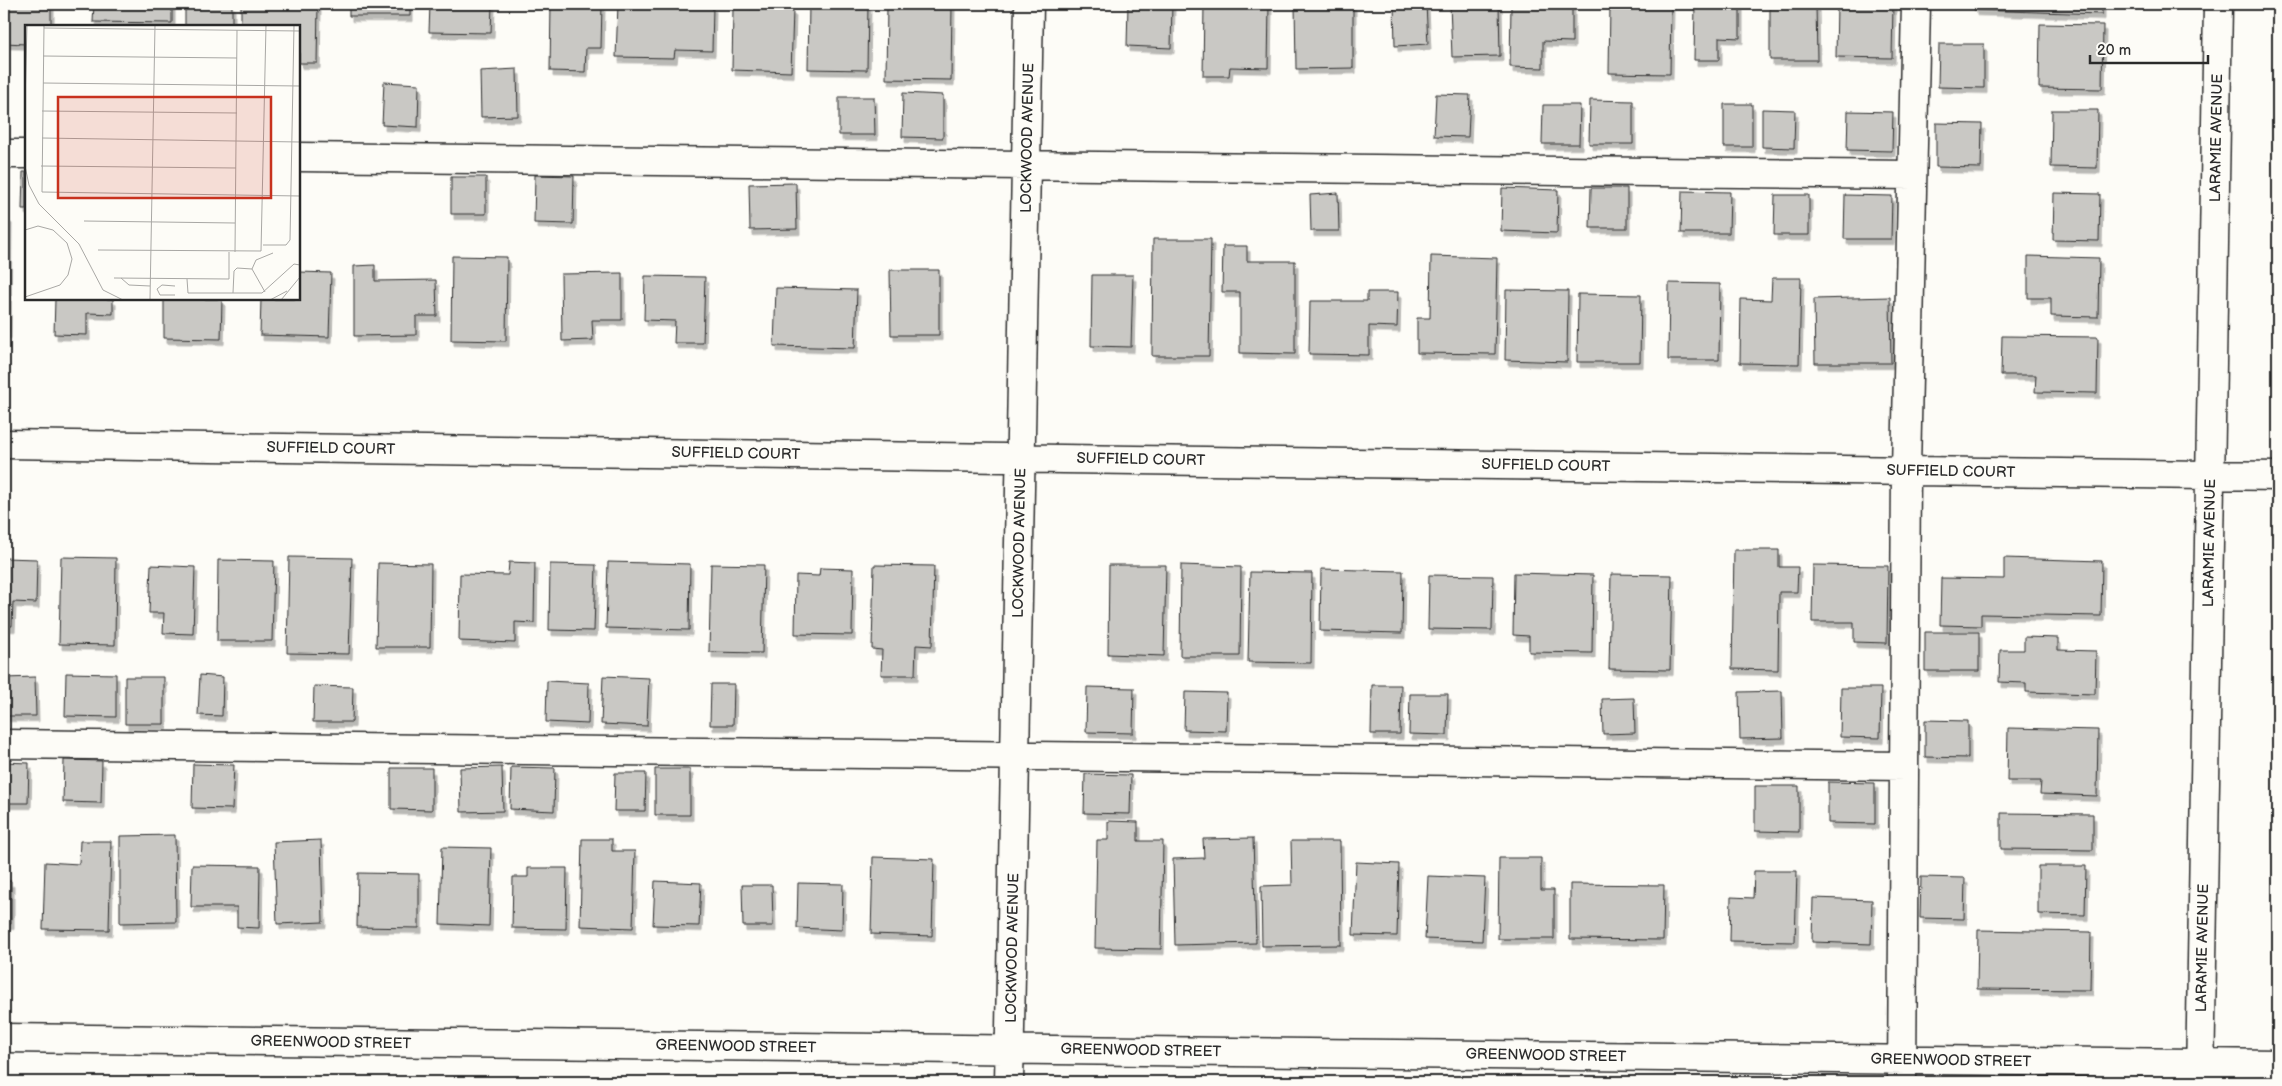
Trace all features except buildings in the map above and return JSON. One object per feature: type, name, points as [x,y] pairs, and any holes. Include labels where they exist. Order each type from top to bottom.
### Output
[{"type":"street","name":"LOCKWOOD AVENUE","points":[[1009,1082],[1029,4]]},
{"type":"street","points":[[1902,1071],[1906,470],[1916,4]]},
{"type":"street","name":"LARAMIE AVENUE","points":[[2200,1073],[2218,4]]},
{"type":"street","points":[[4,154],[25,154]]},
{"type":"street","points":[[300,157],[1912,175]]},
{"type":"street","name":"SUFFIELD COURT","points":[[4,444],[2278,476]]},
{"type":"street","points":[[4,744],[1904,766]]},
{"type":"street","name":"GREENWOOD STREET","points":[[4,1038],[1010,1049],[1902,1071],[2200,1073],[2278,1064]]}]
